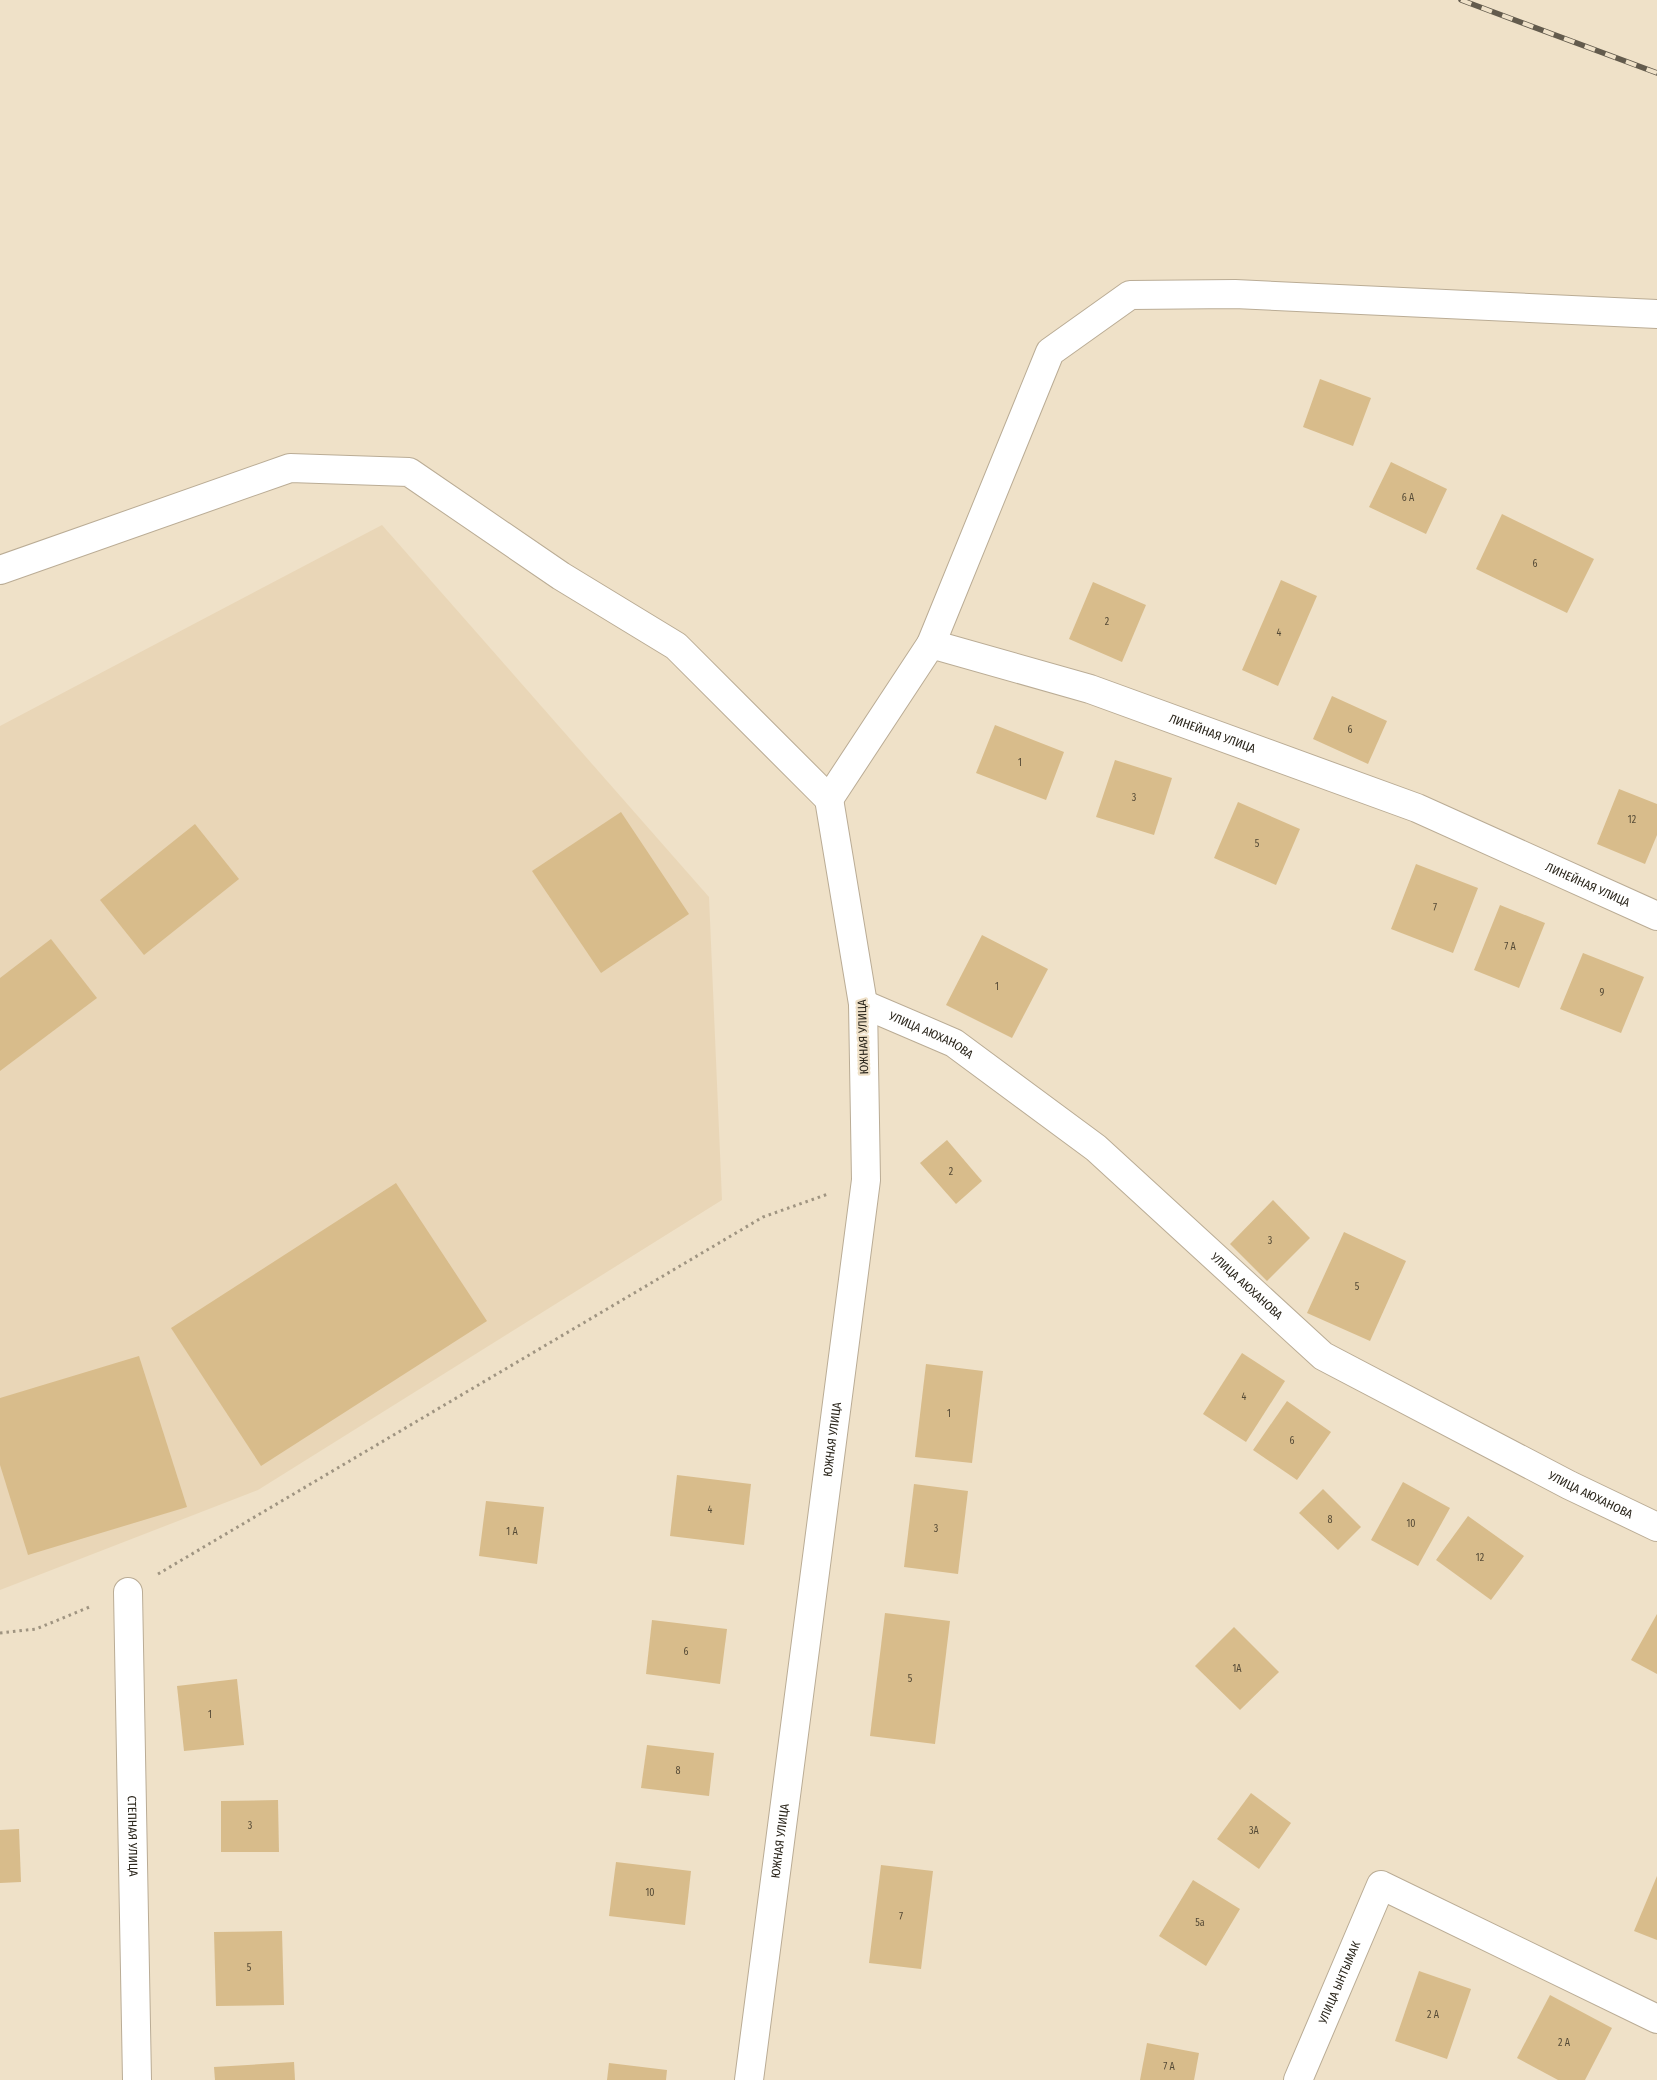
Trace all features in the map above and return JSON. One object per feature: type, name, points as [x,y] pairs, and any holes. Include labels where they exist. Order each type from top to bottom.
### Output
[{"type":"street","points":[[0,570],[290,468],[409,472],[561,576],[676,646],[829,799],[931,644],[1050,352],[1130,295],[1235,294],[1657,314]]},
{"type":"street","name":"ЛИНЕЙНАЯ УЛИЦА","points":[[931,644],[1090,689],[1418,808],[1657,916]]},
{"type":"street","name":"ЮЖНАЯ УЛИЦА","points":[[749,2080],[866,1180],[863,1004],[829,799]]},
{"type":"street","name":"УЛИЦА АЮХАНОВА","points":[[863,1004],[954,1043],[1096,1148],[1323,1356],[1569,1485],[1657,1527]]},
{"type":"street","name":"СТЕПНАЯ УЛИЦА","points":[[128,1592],[137,2080]]},
{"type":"street","name":"УЛИЦА ЫНТЫМАК","points":[[1298,2080],[1380,1885],[1657,2018]]},
{"type":"path","points":[[0,1633],[36,1629],[128,1592],[764,1217],[866,1180]]},
{"type":"shaded area","points":[[382,525],[709,897],[722,1200],[258,1490],[0,1590],[0,726]]},
{"type":"building","points":[[1320,379],[1371,398],[1353,446],[1303,427]]},
{"type":"building","points":[[1391,462],[1447,489],[1426,534],[1369,507]]},
{"type":"building","points":[[1502,514],[1594,559],[1567,613],[1476,569]]},
{"type":"building","points":[[1281,580],[1317,596],[1278,686],[1242,670]]},
{"type":"building","points":[[1093,582],[1146,605],[1122,662],[1069,639]]},
{"type":"building","points":[[1332,696],[1387,721],[1368,764],[1313,739]]},
{"type":"building","points":[[995,725],[1064,752],[1046,800],[976,773]]},
{"type":"building","points":[[1115,760],[1172,778],[1154,835],[1096,817]]},
{"type":"building","points":[[1619,789],[1657,804],[1657,835],[1645,864],[1597,844]]},
{"type":"building","points":[[1238,802],[1300,829],[1276,885],[1214,858]]},
{"type":"building","points":[[621,812],[689,914],[601,973],[532,871]]},
{"type":"building","points":[[195,824],[239,879],[144,955],[100,900]]},
{"type":"building","points":[[1416,864],[1478,888],[1453,953],[1391,929]]},
{"type":"building","points":[[1500,905],[1545,923],[1519,988],[1474,970]]},
{"type":"building","points":[[982,935],[1048,969],[1012,1038],[946,1005]]},
{"type":"building","points":[[51,939],[97,998],[0,1071],[0,978]]},
{"type":"building","points":[[1583,953],[1644,977],[1621,1033],[1560,1009]]},
{"type":"building","points":[[947,1140],[982,1181],[956,1204],[920,1163]]},
{"type":"building","points":[[396,1183],[487,1321],[261,1466],[171,1328]]},
{"type":"building","points":[[1273,1200],[1310,1238],[1267,1281],[1230,1244]]},
{"type":"building","points":[[1344,1232],[1406,1261],[1370,1341],[1307,1313]]},
{"type":"building","points":[[1242,1353],[1285,1381],[1246,1442],[1203,1414]]},
{"type":"building","points":[[139,1356],[187,1507],[28,1555],[0,1465],[0,1398]]},
{"type":"building","points":[[926,1364],[983,1371],[972,1463],[915,1457]]},
{"type":"building","points":[[1287,1401],[1331,1432],[1297,1480],[1253,1450]]},
{"type":"building","points":[[677,1475],[751,1484],[744,1545],[670,1536]]},
{"type":"building","points":[[1403,1482],[1450,1508],[1418,1566],[1371,1540]]},
{"type":"building","points":[[914,1484],[968,1491],[958,1574],[904,1567]]},
{"type":"building","points":[[1323,1489],[1361,1527],[1338,1550],[1299,1513]]},
{"type":"building","points":[[486,1501],[544,1507],[537,1564],[479,1556]]},
{"type":"building","points":[[1468,1516],[1524,1556],[1491,1600],[1436,1560]]},
{"type":"building","points":[[885,1613],[950,1621],[935,1744],[870,1736]]},
{"type":"building","points":[[1657,1614],[1657,1674],[1631,1660]]},
{"type":"building","points":[[652,1620],[727,1629],[720,1684],[646,1674]]},
{"type":"building","points":[[1234,1627],[1279,1672],[1240,1710],[1195,1666]]},
{"type":"building","points":[[237,1679],[244,1745],[184,1751],[177,1686]]},
{"type":"building","points":[[647,1745],[714,1753],[709,1796],[641,1788]]},
{"type":"building","points":[[1251,1793],[1291,1823],[1259,1869],[1217,1839]]},
{"type":"building","points":[[278,1800],[279,1852],[221,1852],[221,1801]]},
{"type":"building","points":[[19,1829],[21,1882],[0,1883],[0,1830]]},
{"type":"building","points":[[616,1862],[691,1871],[685,1925],[609,1916]]},
{"type":"building","points":[[881,1865],[933,1871],[921,1969],[869,1963]]},
{"type":"building","points":[[1657,1876],[1657,1940],[1634,1931]]},
{"type":"building","points":[[1193,1880],[1240,1909],[1206,1966],[1159,1936]]},
{"type":"building","points":[[282,1931],[284,2005],[216,2006],[214,1932]]},
{"type":"building","points":[[1419,1971],[1471,1989],[1447,2059],[1395,2041]]},
{"type":"building","points":[[1550,1995],[1612,2028],[1585,2080],[1558,2080],[1517,2058]]},
{"type":"building","points":[[1147,2043],[1199,2053],[1194,2080],[1140,2080]]},
{"type":"building","points":[[294,2062],[295,2080],[215,2080],[214,2067]]},
{"type":"building","points":[[609,2063],[667,2070],[666,2080],[607,2080]]},
{"type":"railway","points":[[1461,0],[1657,73]]}]
